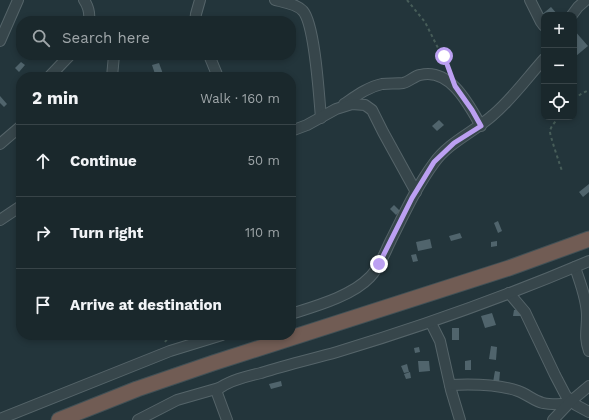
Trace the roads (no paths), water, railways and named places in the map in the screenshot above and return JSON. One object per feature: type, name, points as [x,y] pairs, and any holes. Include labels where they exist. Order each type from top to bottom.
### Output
[{"type":"highway","points":[[296,336],[508,268],[589,239]]},
{"type":"highway","points":[[59,420],[137,389],[283,340]]},
{"type":"street","points":[[0,41],[18,0]]},
{"type":"street","points":[[84,0],[89,16]]},
{"type":"street","points":[[196,16],[200,0]]},
{"type":"street","points":[[275,0],[303,10],[307,19],[311,33],[317,72],[321,118]]},
{"type":"street","points":[[530,0],[541,22]]},
{"type":"street","points":[[574,12],[578,6],[586,0]]},
{"type":"street","points":[[54,72],[65,60]]},
{"type":"street","points":[[112,72],[114,60]]},
{"type":"street","points":[[211,60],[216,72]]},
{"type":"street","points":[[296,312],[337,298],[364,283],[371,276],[379,264],[416,192],[434,162],[454,143],[481,126],[503,106],[541,62]]},
{"type":"street","points":[[296,129],[321,118],[372,87],[382,84],[404,83],[420,75],[435,75],[447,80],[455,86],[481,126]]},
{"type":"street","points":[[336,109],[352,104],[365,105],[372,110],[416,192]]},
{"type":"street","points":[[0,144],[16,130]]},
{"type":"street","points":[[0,220],[16,209]]},
{"type":"street","points":[[138,420],[178,400],[219,388],[233,381],[337,352],[431,323],[589,261]]},
{"type":"street","points":[[575,267],[584,295],[587,316],[585,335],[589,351]]},
{"type":"street","points":[[509,293],[525,312],[554,375],[570,402],[589,412]]},
{"type":"street","points":[[431,323],[440,341],[460,420]]},
{"type":"street","points":[[0,419],[200,340]]},
{"type":"street","points":[[450,385],[468,384],[508,388],[524,393],[542,403],[552,405],[570,402]]},
{"type":"street","points":[[553,420],[570,402],[589,386]]},
{"type":"street","points":[[219,388],[217,393],[227,420]]}]
